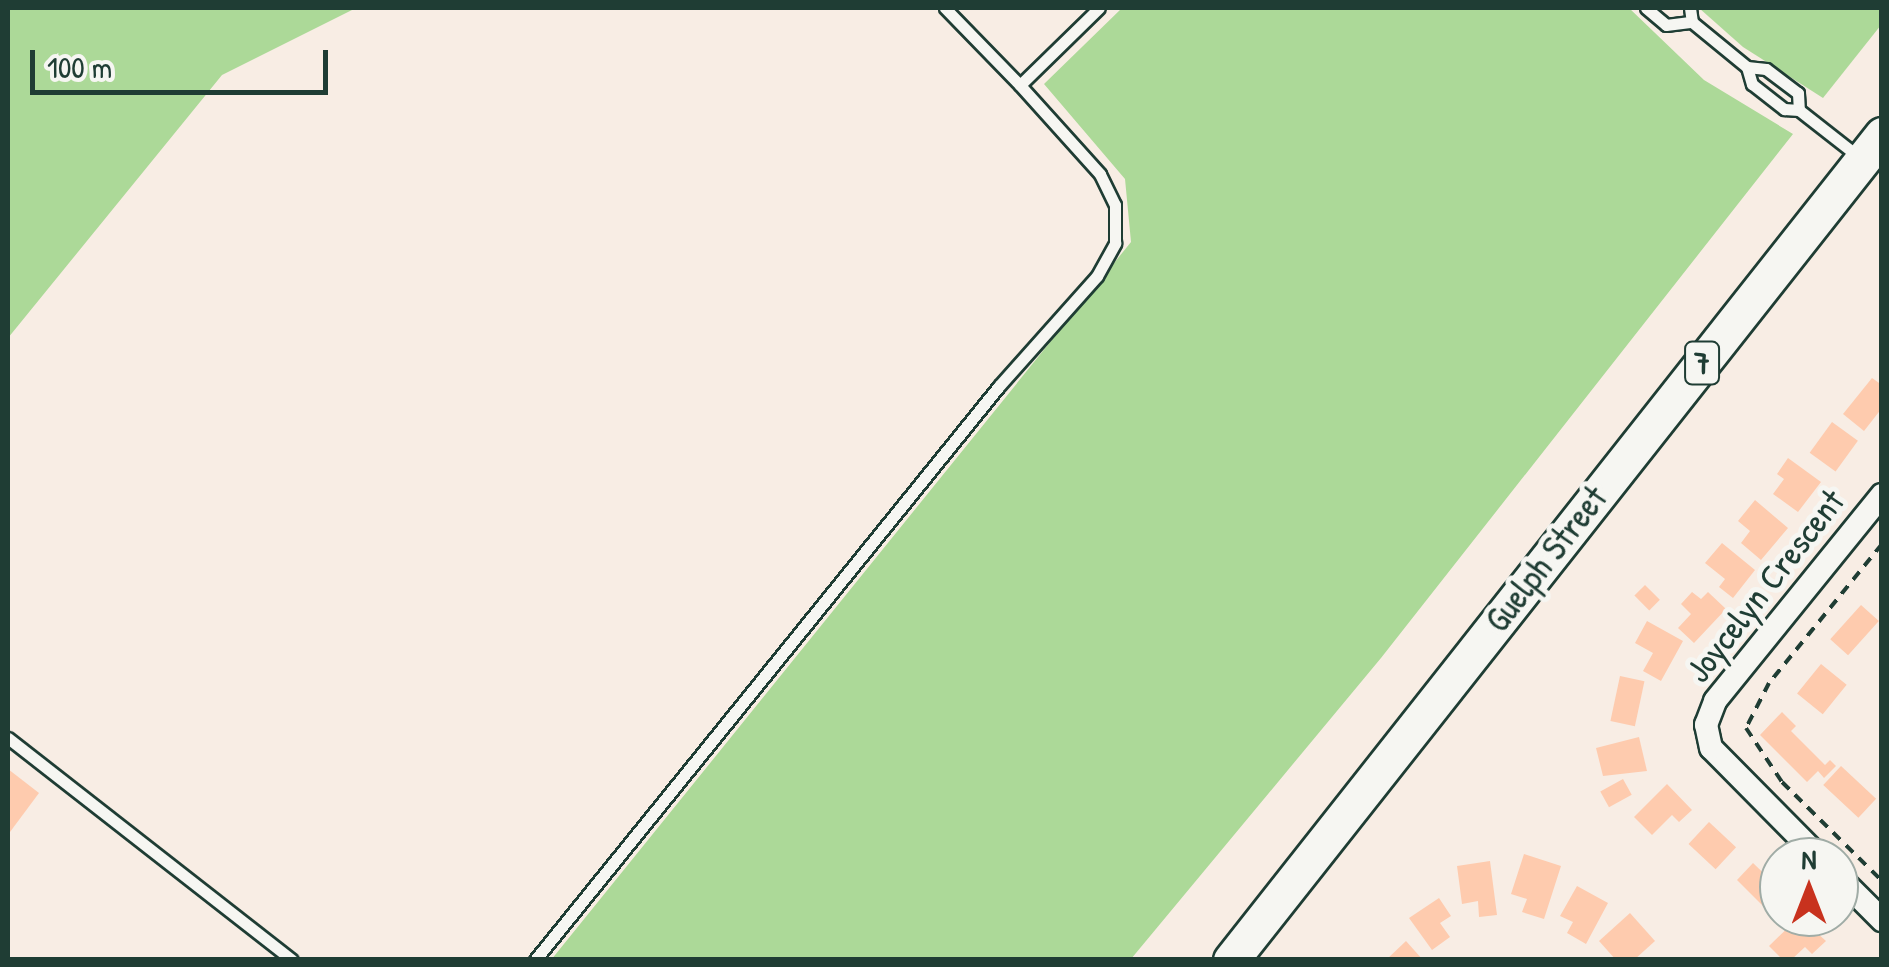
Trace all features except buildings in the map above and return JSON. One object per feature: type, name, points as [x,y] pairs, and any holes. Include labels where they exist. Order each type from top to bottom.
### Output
[{"type":"main road","name":"Guelph Street","points":[[1231,960],[1875,157]]},
{"type":"street","name":"Joycelyn Crescent","points":[[1799,837],[1712,748],[1706,725],[1715,702],[1882,496]]},
{"type":"street","points":[[1859,897],[1882,920]]},
{"type":"lane","points":[[535,960],[1000,386],[1097,276],[1115,243],[1115,205],[1100,174],[945,8]]},
{"type":"lane","points":[[1020,84],[1099,8]]},
{"type":"lane","points":[[1646,8],[1666,24],[1692,22]]},
{"type":"lane","points":[[1690,8],[1692,22],[1747,67],[1766,69],[1798,93],[1800,110]]},
{"type":"lane","points":[[1747,67],[1752,84],[1784,108],[1800,110],[1875,157]]},
{"type":"lane","points":[[8,738],[292,960]]},
{"type":"path","points":[[1882,544],[1769,683],[1746,728],[1782,782],[1882,881]]},
{"type":"green space","points":[[8,8],[356,8],[222,75],[8,338]]},
{"type":"green space","points":[[1122,8],[1629,8],[1704,80],[1793,134],[1381,658],[1131,959],[551,960],[1131,242],[1125,179],[1044,84]]},
{"type":"green space","points":[[1699,8],[1881,8],[1881,25],[1823,98],[1743,47]]}]
